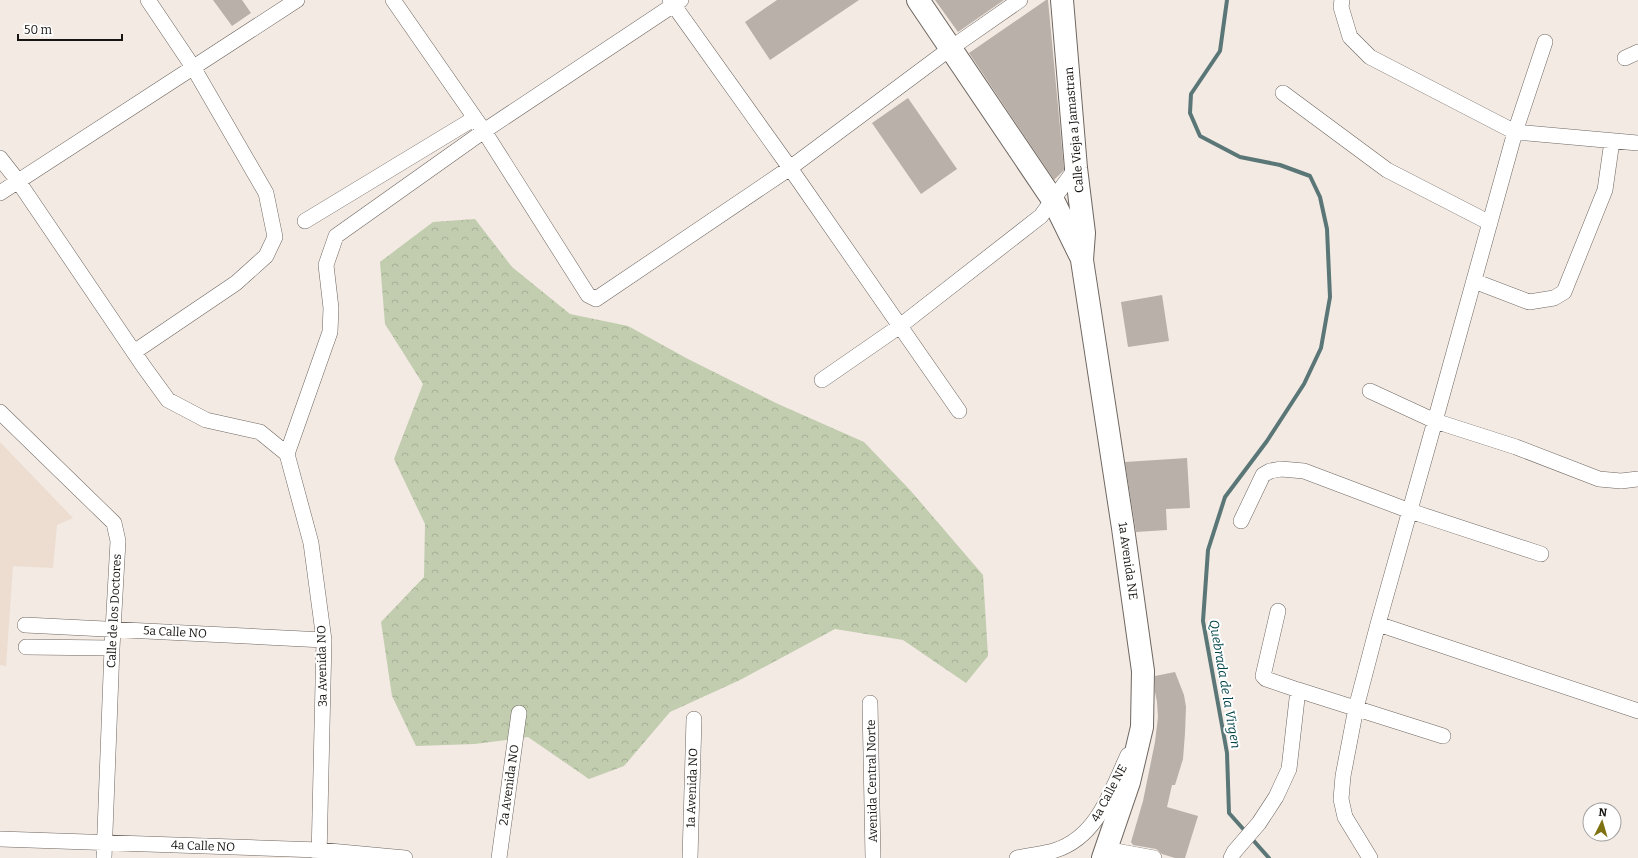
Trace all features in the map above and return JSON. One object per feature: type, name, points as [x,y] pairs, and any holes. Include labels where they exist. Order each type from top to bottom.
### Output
[{"type":"main road","points":[[918,0],[1053,200],[1082,260]]},
{"type":"main road","name":"Calle Vieja a Jamastran","points":[[1062,0],[1076,168],[1084,233],[1082,260]]},
{"type":"main road","name":"1a Avenida NE","points":[[1082,260],[1123,528],[1143,671],[1142,727],[1129,782],[1104,854]]},
{"type":"street","points":[[134,352],[236,284],[266,256],[275,237],[266,193],[192,66],[148,0]]},
{"type":"street","points":[[0,193],[192,66],[297,0]]},
{"type":"street","points":[[393,0],[484,131],[588,295],[596,299],[790,168],[951,48],[1020,0]]},
{"type":"street","points":[[1342,0],[1341,7],[1350,37],[1370,57],[1515,132],[1638,143]]},
{"type":"street","points":[[0,158],[18,181],[168,400],[206,420],[260,432],[287,454],[330,332],[331,308],[326,265],[336,236],[484,131],[675,2],[959,411]]},
{"type":"street","points":[[1370,858],[1345,817],[1340,799],[1356,708],[1515,132],[1545,42]]},
{"type":"street","points":[[1283,93],[1387,170],[1490,223]]},
{"type":"street","points":[[305,221],[475,118]]},
{"type":"street","points":[[1474,281],[1529,302],[1554,298],[1564,292],[1605,190],[1612,141]]},
{"type":"street","points":[[822,380],[900,326],[1041,216],[1076,168]]},
{"type":"street","points":[[1370,391],[1436,422],[1516,447],[1599,479],[1621,481],[1638,479]]},
{"type":"street","name":"Calle de los Doctores","points":[[0,412],[114,523],[118,541],[112,648],[104,858]]},
{"type":"street","name":"3a Avenida NO","points":[[287,454],[311,543],[324,640],[319,854]]},
{"type":"street","points":[[1241,521],[1263,475],[1270,470],[1281,469],[1304,471],[1410,511],[1541,554]]},
{"type":"street","points":[[1278,611],[1263,676],[1266,679],[1443,736]]},
{"type":"street","points":[[1378,624],[1638,711]]},
{"type":"street","name":"5a Calle NO","points":[[25,625],[324,640]]},
{"type":"street","points":[[26,646],[112,648]]},
{"type":"street","points":[[1232,855],[1259,823],[1276,797],[1289,769],[1298,690]]},
{"type":"street","name":"Avenida Central Norte","points":[[870,703],[873,858]]},
{"type":"street","name":"2a Avenida NO","points":[[499,858],[519,713]]},
{"type":"street","name":"1a Avenida NO","points":[[690,858],[694,719]]},
{"type":"street","name":"4a Calle NE","points":[[1017,858],[1057,850],[1082,837],[1098,818],[1142,727]]},
{"type":"street","name":"4a Calle NO","points":[[0,839],[104,842],[405,858]]},
{"type":"street","points":[[1104,854],[1154,858]]},
{"type":"shaded area","points":[[0,442],[73,518],[57,525],[53,568],[13,566],[6,666],[0,665]]},
{"type":"green space","points":[[475,219],[512,267],[570,314],[628,326],[688,359],[778,404],[864,442],[910,490],[983,575],[988,656],[966,683],[903,640],[835,629],[740,680],[670,712],[624,766],[589,779],[528,737],[475,744],[416,746],[392,696],[381,622],[424,577],[425,524],[394,459],[423,384],[385,324],[380,262],[433,222]]},
{"type":"building","points":[[213,0],[242,0],[251,13],[232,26]]},
{"type":"building","points":[[777,0],[859,0],[770,60],[745,22]]},
{"type":"building","points":[[935,0],[1004,0],[958,32]]},
{"type":"building","points":[[1048,0],[1064,170],[1054,180],[969,53]]},
{"type":"building","points":[[908,98],[957,169],[921,194],[872,123]]},
{"type":"building","points":[[1162,295],[1169,341],[1128,347],[1121,302]]},
{"type":"building","points":[[1187,458],[1190,508],[1166,509],[1167,530],[1136,532],[1125,462]]},
{"type":"building","points":[[1175,672],[1184,695],[1186,707],[1185,733],[1183,759],[1175,785],[1172,785],[1167,807],[1198,816],[1185,858],[1175,858],[1162,854],[1156,849],[1133,845],[1131,842],[1143,801],[1155,742],[1158,717],[1155,676]]},
{"type":"waterway","name":"Quebrada de la Virgen","points":[[1227,0],[1220,51],[1191,94],[1190,113],[1200,136],[1240,157],[1280,165],[1310,176],[1320,197],[1327,229],[1330,297],[1321,348],[1304,384],[1267,441],[1225,497],[1208,550],[1203,621],[1227,753],[1229,813],[1269,858]]}]
